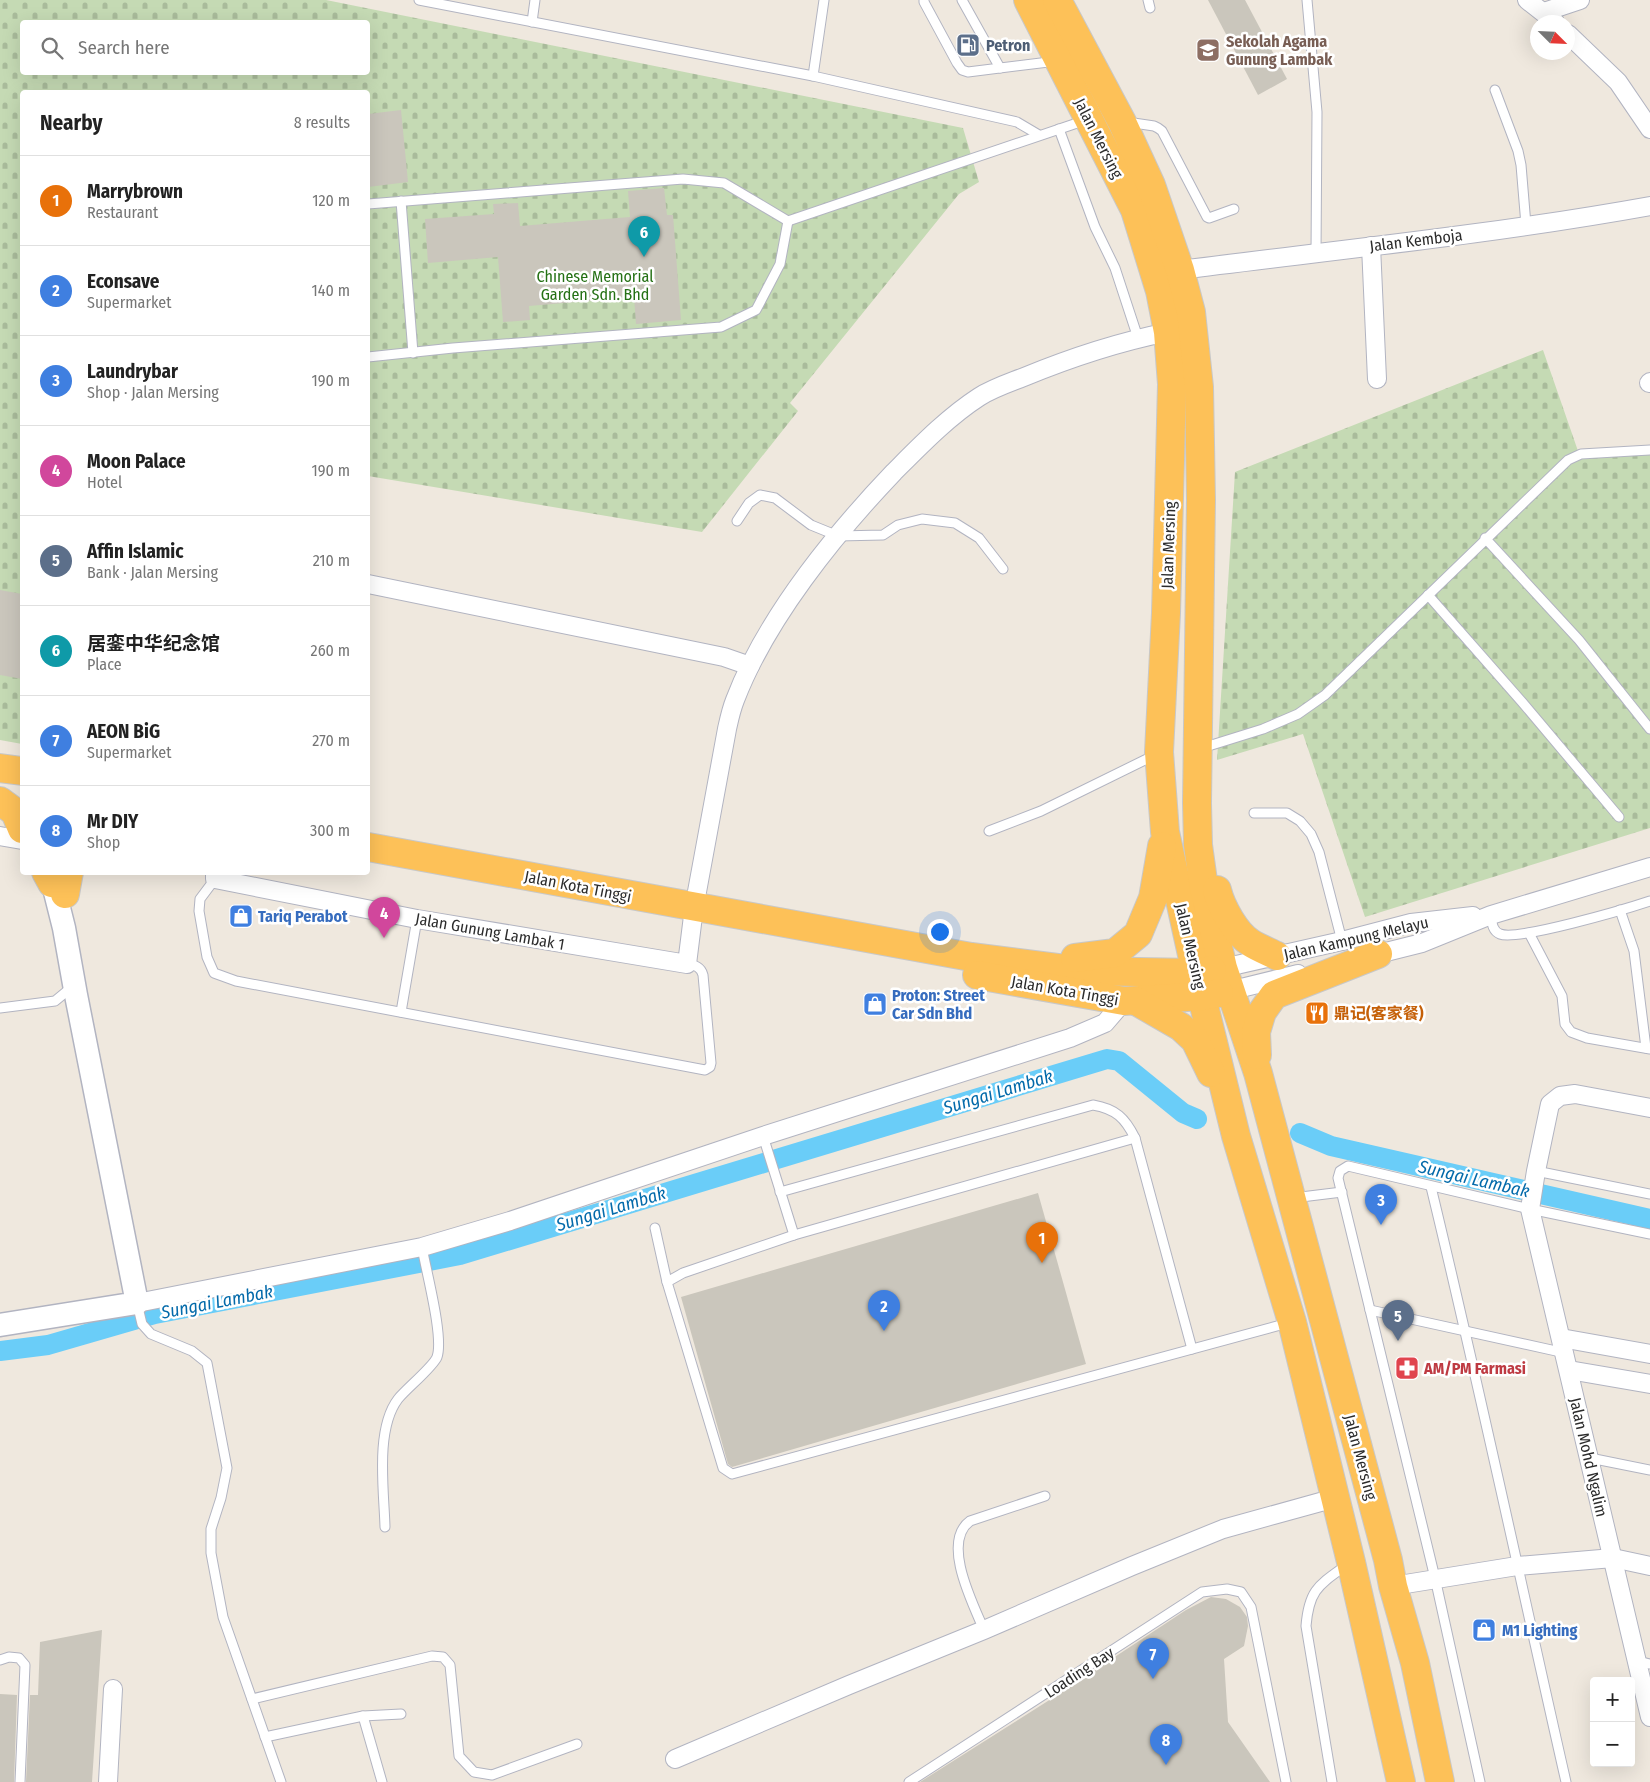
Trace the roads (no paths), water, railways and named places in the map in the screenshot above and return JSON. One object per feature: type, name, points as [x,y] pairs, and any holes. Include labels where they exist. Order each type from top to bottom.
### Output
[{"type":"highway","name":"Jalan Mersing","points":[[1028,0],[1135,210],[1160,291],[1168,332],[1172,384],[1166,603],[1159,752],[1165,832],[1232,1117],[1292,1322],[1351,1562],[1401,1782]]},
{"type":"highway","name":"Jalan Mersing","points":[[1057,0],[1122,122],[1151,185],[1180,270],[1191,312],[1199,387],[1201,500],[1197,803],[1198,845],[1204,888],[1226,979],[1258,1073],[1388,1560],[1415,1663],[1440,1782]]},
{"type":"highway","points":[[0,768],[20,771]]},
{"type":"highway","points":[[0,792],[20,796]]},
{"type":"highway","points":[[0,800],[15,812],[20,824]]},
{"type":"highway","points":[[1197,803],[1209,842],[1219,897],[1232,924],[1249,942],[1277,956]]},
{"type":"highway","points":[[971,957],[1078,958],[1115,952],[1138,934],[1153,898],[1165,832]]},
{"type":"highway","name":"Jalan Kota Tinggi","points":[[370,847],[694,908],[971,957],[1200,984]]},
{"type":"highway","name":"Jalan Kota Tinggi","points":[[788,924],[930,967],[1130,1001],[1226,979]]},
{"type":"highway","points":[[1258,1073],[1256,1032],[1262,1012],[1274,995],[1378,954]]},
{"type":"highway","points":[[1130,1001],[1181,1027],[1195,1040],[1232,1117]]},
{"type":"street","points":[[1527,0],[1547,15]]},
{"type":"street","points":[[1554,15],[1580,0]]},
{"type":"street","points":[[1575,41],[1618,82],[1650,129]]},
{"type":"street","name":"Jalan Kemboja","points":[[1180,270],[1526,225],[1650,206]]},
{"type":"street","points":[[1371,246],[1377,379]]},
{"type":"street","points":[[687,964],[694,908],[734,701],[750,666],[790,598],[871,496],[938,430],[980,396],[1045,368],[1138,338],[1168,332]]},
{"type":"street","points":[[370,584],[724,657],[750,666]]},
{"type":"street","points":[[0,836],[20,840]]},
{"type":"street","name":"Jalan Kampung Melayu","points":[[1226,979],[1378,954],[1422,943],[1491,915],[1650,868]]},
{"type":"street","name":"Jalan Gunung Lambak 1","points":[[215,876],[417,919],[687,964]]},
{"type":"street","points":[[58,878],[64,928],[68,1001],[139,1314]]},
{"type":"street","name":"Jalan Kampung Melayu","points":[[1226,979],[1277,956],[1411,923],[1491,915]]},
{"type":"street","points":[[0,1325],[139,1314],[422,1247],[510,1222],[765,1144],[1070,1038],[1105,1023],[1130,1001]]},
{"type":"street","points":[[1533,1191],[1550,1104],[1560,1096],[1575,1094],[1650,1108]]},
{"type":"street","name":"Jalan Mohd Ngalim","points":[[1533,1191],[1565,1354],[1614,1558],[1644,1662],[1650,1717]]},
{"type":"street","points":[[1565,1354],[1650,1354]]},
{"type":"street","points":[[1565,1354],[1650,1384]]},
{"type":"street","points":[[675,1759],[849,1684],[984,1630],[1223,1529],[1335,1498]]},
{"type":"street","points":[[1394,1586],[1517,1566],[1614,1558],[1650,1566]]},
{"type":"street","points":[[108,1782],[113,1689]]},
{"type":"lane","points":[[419,0],[813,76],[1016,122],[1039,135]]},
{"type":"lane","points":[[532,22],[535,0]]},
{"type":"lane","points":[[813,76],[824,0]]},
{"type":"lane","points":[[924,0],[962,70],[968,72],[1059,61]]},
{"type":"lane","points":[[962,0],[1000,68]]},
{"type":"lane","points":[[1306,0],[1317,112],[1316,253]]},
{"type":"lane","points":[[1495,90],[1520,158],[1526,225]]},
{"type":"lane","points":[[370,204],[683,179],[724,183],[788,221],[1089,118]]},
{"type":"lane","points":[[1122,122],[1154,126],[1162,131],[1207,217],[1209,218],[1234,209]]},
{"type":"lane","points":[[1060,129],[1095,227],[1114,268],[1138,338]]},
{"type":"lane","points":[[401,201],[413,353]]},
{"type":"lane","points":[[370,356],[721,327],[756,310],[780,264],[788,221]]},
{"type":"lane","points":[[1197,750],[1298,714],[1325,695],[1485,538],[1568,460],[1581,454],[1650,450]]},
{"type":"lane","points":[[737,521],[749,503],[760,495],[775,498],[811,525],[838,536],[882,534],[898,525],[922,519],[955,523],[979,538],[1003,569]]},
{"type":"lane","points":[[1485,538],[1579,640],[1650,729]]},
{"type":"lane","points":[[1428,595],[1522,702],[1619,818]]},
{"type":"lane","points":[[989,831],[1041,811],[1159,752]]},
{"type":"lane","points":[[1254,813],[1287,813],[1300,821],[1311,834],[1319,852],[1342,941]]},
{"type":"lane","points":[[215,876],[200,899],[199,911],[207,957],[214,973],[236,981],[705,1070],[710,1067],[711,1062],[703,975],[702,970],[695,965],[687,964]]},
{"type":"lane","points":[[1491,915],[1494,930],[1498,934],[1509,936],[1530,933],[1650,901]]},
{"type":"lane","points":[[1530,933],[1562,996],[1565,1024],[1571,1032],[1587,1038],[1648,1049],[1634,951],[1620,910]]},
{"type":"lane","points":[[401,1012],[417,919]]},
{"type":"lane","points":[[0,1008],[68,1001]]},
{"type":"lane","points":[[780,1192],[1093,1105],[1108,1107],[1128,1124],[1135,1138],[1192,1349]]},
{"type":"lane","points":[[667,1282],[683,1273],[794,1236],[1135,1138]]},
{"type":"lane","points":[[765,1144],[794,1236]]},
{"type":"lane","points":[[1480,1782],[1435,1578],[1338,1178],[1340,1171],[1348,1166],[1431,1187],[1650,1194]]},
{"type":"lane","points":[[1431,1187],[1466,1332],[1566,1782]]},
{"type":"lane","points":[[1533,1191],[1650,1234]]},
{"type":"lane","points":[[1291,1198],[1342,1192]]},
{"type":"lane","points":[[655,1228],[667,1282],[723,1468],[732,1474],[1292,1322]]},
{"type":"lane","points":[[385,1527],[384,1458],[386,1424],[398,1400],[437,1358],[439,1336],[422,1247]]},
{"type":"lane","points":[[1370,1310],[1565,1354]]},
{"type":"lane","points":[[139,1314],[151,1334],[192,1351],[207,1363],[227,1468],[221,1498],[211,1529],[211,1553],[222,1617],[281,1782]]},
{"type":"lane","points":[[1590,1458],[1650,1470]]},
{"type":"lane","points":[[984,1630],[961,1574],[960,1532],[964,1525],[970,1521],[1045,1496]]},
{"type":"lane","points":[[1332,1782],[1306,1626],[1308,1607],[1314,1592],[1323,1582],[1351,1562]]},
{"type":"lane","name":"Loading Bay","points":[[909,1782],[1202,1592],[1226,1589],[1241,1592],[1251,1607],[1286,1782]]},
{"type":"lane","points":[[252,1699],[432,1656],[443,1658],[450,1665],[459,1756],[474,1772],[492,1775],[577,1744]]},
{"type":"lane","points":[[0,1660],[8,1657],[19,1658],[25,1665],[20,1782]]},
{"type":"lane","points":[[265,1737],[363,1716],[401,1714]]},
{"type":"lane","points":[[363,1716],[382,1782]]},
{"type":"waterway","name":"Sungai Lambak","points":[[0,1351],[48,1345],[155,1314],[460,1255],[1107,1059],[1119,1061],[1183,1113],[1197,1119]]},
{"type":"waterway","name":"Sungai Lambak","points":[[1300,1133],[1331,1146],[1650,1219]]},
{"type":"place","name":"Petron","points":[[968,45]]},
{"type":"place","name":"Sekolah Agama Gunung Lambak","points":[[1208,50]]},
{"type":"place","name":"居銮中华纪念馆","points":[[644,257]]},
{"type":"place","name":"Tariq Perabot","points":[[241,916]]},
{"type":"place","name":"Moon Palace","points":[[384,938]]},
{"type":"place","name":"Proton: Street Car Sdn Bhd","points":[[875,1004]]},
{"type":"place","name":"鼎记(客家餐)","points":[[1317,1013]]},
{"type":"place","name":"Laundrybar","points":[[1381,1225]]},
{"type":"place","name":"Marrybrown","points":[[1042,1263]]},
{"type":"place","name":"Econsave","points":[[884,1331]]},
{"type":"place","name":"Affin Islamic","points":[[1398,1341]]},
{"type":"place","name":"AM/PM Farmasi","points":[[1407,1368]]},
{"type":"place","name":"M1 Lighting","points":[[1484,1630]]},
{"type":"place","name":"AEON BiG","points":[[1153,1679]]},
{"type":"place","name":"Mr DIY","points":[[1166,1765]]},
{"type":"park label","name":"Chinese Memorial Garden Sdn. Bhd","points":[[595,285]]}]
